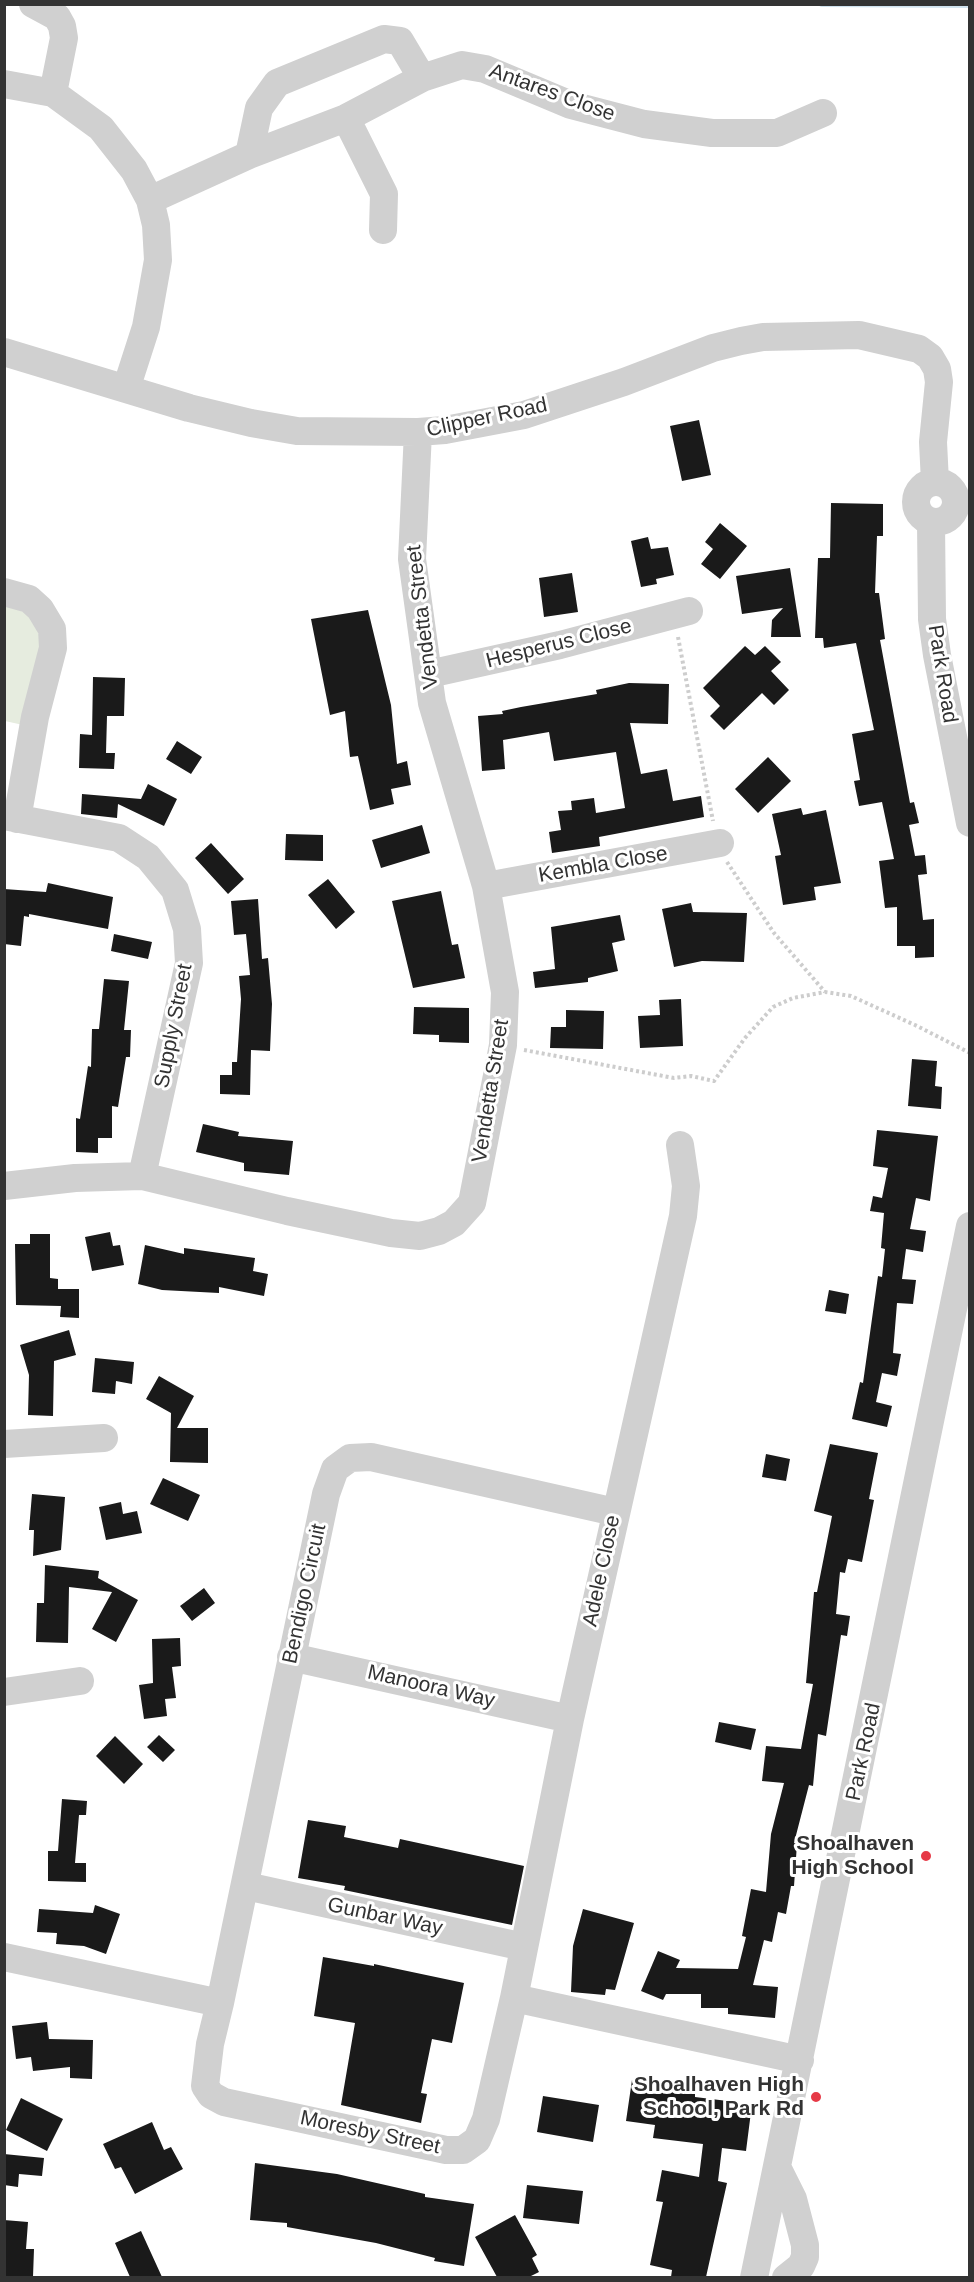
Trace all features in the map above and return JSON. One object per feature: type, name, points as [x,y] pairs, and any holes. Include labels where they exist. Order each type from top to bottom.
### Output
[{"type":"street","points":[[44,7],[57,17],[62,26],[64,38],[54,93]]},
{"type":"street","points":[[249,155],[259,108],[277,83],[384,39],[400,41],[422,78]]},
{"type":"street","name":"Antares Close","points":[[150,200],[249,155],[346,118],[422,78],[462,65],[486,69],[571,105],[644,124],[712,133],[777,133],[823,113]]},
{"type":"street","points":[[4,84],[54,93],[101,128],[134,170],[150,200],[156,225],[158,260],[146,327],[126,389]]},
{"type":"street","points":[[346,118],[384,194],[383,230]]},
{"type":"street","name":"Clipper Road","points":[[4,352],[221,417],[297,431],[418,432],[445,430],[524,415],[624,382],[713,348],[763,337],[860,335],[919,349],[930,357],[937,369],[939,382],[933,442],[935,482]]},
{"type":"street","name":"Vendetta Street","points":[[4,1186],[75,1178],[142,1176],[243,1202],[391,1233],[420,1236],[439,1231],[454,1223],[472,1203],[503,1046],[505,992],[486,886],[432,703],[412,558],[418,432]]},
{"type":"street","points":[[935,482],[951,488],[963,504],[948,518],[932,522],[918,512],[916,504],[921,489],[935,482]]},
{"type":"street","name":"Park Road","points":[[932,522],[932,619],[969,823]]},
{"type":"street","points":[[4,592],[28,599],[40,609],[52,629],[53,648],[11,818]]},
{"type":"street","name":"Hesperus Close","points":[[429,674],[560,645],[689,611]]},
{"type":"street","name":"Supply Street","points":[[11,818],[119,838],[148,856],[175,890],[188,929],[189,963],[142,1176]]},
{"type":"street","name":"Kembla Close","points":[[486,886],[720,843]]},
{"type":"street","name":"Adele Close","points":[[514,1998],[570,1719],[683,1216],[686,1186],[680,1145]]},
{"type":"street","name":"Park Road","points":[[757,2277],[968,1238]]},
{"type":"street","points":[[4,1444],[104,1438]]},
{"type":"street","name":"Bendigo Circuit","points":[[220,2003],[246,1886],[291,1657],[330,1479],[335,1469],[350,1458],[361,1456],[382,1459],[615,1512]]},
{"type":"street","name":"Manoora Way","points":[[291,1657],[432,1686],[570,1719]]},
{"type":"street","points":[[4,1692],[80,1682]]},
{"type":"street","name":"Gunbar Way","points":[[246,1886],[524,1947]]},
{"type":"street","points":[[4,1957],[220,2003]]},
{"type":"street","points":[[514,1998],[800,2060]]},
{"type":"street","name":"Moresby Street","points":[[220,2003],[207,2062],[205,2086],[211,2095],[224,2102],[429,2147],[463,2150],[477,2140],[486,2119],[514,1998]]},
{"type":"street","points":[[778,2169],[793,2199],[805,2245],[805,2257],[801,2266],[786,2277]]},
{"type":"path","points":[[689,611],[678,638],[720,843],[729,866],[774,933],[825,992]]},
{"type":"path","points":[[503,1046],[674,1078],[691,1076],[714,1081],[745,1038],[773,1007],[793,998],[825,992],[851,996],[969,1053]]},
{"type":"shaded area","points":[[5,605],[32,615],[41,641],[23,725],[5,721]]},
{"type":"building","points":[[699,420],[711,475],[682,481],[670,426]]},
{"type":"building","points":[[831,503],[883,504],[883,536],[877,536],[875,593],[879,593],[885,639],[880,640],[910,803],[914,802],[919,823],[909,825],[915,856],[925,855],[927,874],[918,875],[923,920],[934,919],[934,957],[915,958],[915,946],[897,946],[897,907],[885,908],[879,861],[894,859],[882,802],[859,806],[854,781],[860,780],[852,734],[874,730],[856,643],[824,648],[823,638],[815,638],[818,558],[830,558]]},
{"type":"building","points":[[720,523],[747,546],[720,579],[701,564],[713,549],[705,542]]},
{"type":"building","points":[[648,537],[651,549],[668,547],[674,575],[656,579],[657,584],[641,587],[631,541]]},
{"type":"building","points":[[790,568],[801,637],[771,637],[772,620],[783,608],[742,614],[736,576]]},
{"type":"building","points":[[572,573],[578,612],[544,617],[539,578]]},
{"type":"building","points":[[368,610],[391,705],[397,764],[407,761],[411,785],[391,789],[394,804],[370,810],[358,756],[350,757],[345,711],[330,715],[311,619]]},
{"type":"building","points":[[745,646],[755,655],[765,646],[781,662],[771,671],[789,690],[774,705],[762,693],[724,730],[710,716],[720,706],[703,688]]},
{"type":"building","points":[[93,677],[125,678],[124,716],[107,716],[106,753],[115,753],[114,769],[79,768],[80,734],[92,735]]},
{"type":"building","points":[[629,683],[669,684],[668,724],[630,723],[641,774],[667,769],[673,801],[701,796],[704,817],[599,837],[600,846],[552,853],[549,832],[561,830],[558,811],[572,810],[571,801],[594,798],[596,813],[625,808],[616,752],[554,761],[549,732],[503,740],[505,769],[482,771],[478,716],[503,714],[502,711],[597,694],[596,690]]},
{"type":"building","points":[[177,741],[202,757],[191,774],[166,759]]},
{"type":"building","points":[[768,757],[791,781],[758,813],[735,789]]},
{"type":"building","points":[[148,784],[177,799],[164,826],[118,804],[117,818],[81,814],[82,794],[141,799]]},
{"type":"building","points":[[801,808],[803,815],[826,810],[841,883],[814,887],[816,900],[783,905],[775,856],[781,855],[772,814]]},
{"type":"building","points":[[422,825],[430,853],[381,868],[372,840]]},
{"type":"building","points":[[286,834],[323,835],[323,861],[285,860]]},
{"type":"building","points":[[211,843],[244,879],[228,894],[195,858]]},
{"type":"building","points":[[328,879],[355,912],[336,929],[308,895]]},
{"type":"building","points":[[48,883],[113,897],[108,929],[29,914],[29,917],[24,916],[21,946],[4,944],[4,889],[46,892]]},
{"type":"building","points":[[441,891],[452,945],[458,944],[465,978],[413,988],[392,901]]},
{"type":"building","points":[[258,899],[262,959],[268,958],[272,1004],[270,1051],[251,1050],[250,1095],[220,1094],[220,1075],[232,1075],[232,1062],[237,1062],[241,999],[239,976],[250,975],[246,934],[234,935],[231,901]]},
{"type":"building","points":[[691,903],[693,912],[747,913],[744,962],[702,961],[674,967],[662,909]]},
{"type":"building","points":[[620,915],[625,940],[612,943],[618,971],[588,978],[588,982],[535,988],[533,972],[555,969],[551,927]]},
{"type":"building","points":[[114,934],[152,942],[148,959],[111,951]]},
{"type":"building","points":[[104,979],[129,981],[124,1030],[131,1030],[130,1057],[126,1057],[118,1107],[112,1106],[112,1138],[98,1138],[98,1153],[76,1152],[76,1118],[80,1119],[88,1066],[91,1067],[92,1029],[99,1029]]},
{"type":"building","points":[[681,999],[683,1046],[640,1048],[638,1016],[660,1015],[659,1000]]},
{"type":"building","points":[[414,1007],[469,1008],[469,1043],[439,1042],[439,1035],[413,1034]]},
{"type":"building","points":[[566,1010],[604,1011],[603,1049],[550,1048],[551,1027],[566,1027]]},
{"type":"building","points":[[912,1059],[937,1061],[935,1086],[942,1087],[941,1109],[908,1106]]},
{"type":"building","points":[[203,1124],[239,1132],[238,1136],[293,1141],[289,1175],[244,1171],[244,1163],[196,1152]]},
{"type":"building","points":[[877,1130],[938,1136],[930,1201],[916,1198],[910,1229],[926,1231],[923,1252],[906,1249],[902,1279],[916,1280],[913,1304],[897,1303],[893,1353],[901,1354],[897,1376],[882,1373],[876,1402],[892,1406],[887,1427],[852,1419],[860,1382],[863,1383],[878,1276],[882,1277],[885,1249],[881,1248],[884,1213],[870,1211],[873,1196],[882,1198],[888,1168],[873,1166]]},
{"type":"building","points":[[110,1232],[113,1246],[120,1245],[124,1265],[92,1271],[85,1237]]},
{"type":"building","points":[[30,1234],[50,1234],[50,1278],[58,1279],[58,1289],[79,1289],[79,1318],[60,1317],[61,1306],[16,1305],[15,1244],[30,1244]]},
{"type":"building","points":[[145,1245],[184,1254],[184,1248],[255,1258],[253,1271],[268,1274],[264,1296],[219,1287],[219,1293],[162,1290],[138,1284]]},
{"type":"building","points":[[829,1290],[849,1294],[846,1314],[825,1311]]},
{"type":"building","points":[[69,1330],[76,1355],[54,1361],[53,1416],[28,1415],[29,1375],[20,1345]]},
{"type":"building","points":[[95,1358],[134,1362],[132,1384],[116,1381],[115,1394],[92,1392]]},
{"type":"building","points":[[159,1376],[194,1396],[177,1428],[208,1428],[208,1463],[170,1462],[171,1413],[146,1399]]},
{"type":"building","points":[[830,1444],[878,1453],[869,1499],[874,1500],[862,1562],[848,1559],[845,1573],[840,1572],[836,1614],[850,1616],[847,1636],[841,1635],[826,1736],[818,1734],[813,1786],[809,1785],[794,1843],[797,1844],[794,1886],[791,1886],[786,1914],[778,1912],[772,1942],[764,1940],[753,1985],[778,1987],[775,2018],[728,2014],[728,2008],[701,2008],[701,1994],[666,1994],[663,2000],[641,1991],[658,1951],[680,1960],[676,1968],[738,1969],[746,1937],[742,1936],[751,1889],[766,1892],[771,1834],[784,1783],[762,1781],[766,1746],[801,1749],[813,1684],[806,1683],[814,1592],[817,1592],[832,1516],[814,1511]]},
{"type":"building","points":[[766,1454],[790,1459],[786,1481],[762,1477]]},
{"type":"building","points":[[163,1478],[200,1495],[188,1521],[150,1504]]},
{"type":"building","points":[[32,1494],[65,1497],[61,1550],[33,1556],[34,1530],[29,1530]]},
{"type":"building","points":[[121,1502],[123,1514],[137,1511],[142,1533],[106,1540],[99,1507]]},
{"type":"building","points":[[45,1565],[99,1571],[98,1578],[138,1600],[116,1642],[92,1629],[112,1592],[69,1587],[68,1643],[36,1642],[37,1603],[44,1603]]},
{"type":"building","points":[[204,1588],[215,1603],[192,1621],[180,1606]]},
{"type":"building","points":[[180,1638],[181,1666],[172,1667],[176,1698],[165,1699],[167,1716],[144,1719],[139,1685],[153,1683],[152,1639]]},
{"type":"building","points":[[719,1722],[756,1729],[751,1750],[715,1742]]},
{"type":"building","points":[[159,1735],[175,1750],[163,1762],[147,1747]]},
{"type":"building","points":[[115,1736],[143,1764],[124,1784],[96,1756]]},
{"type":"building","points":[[62,1799],[87,1801],[86,1815],[79,1815],[75,1863],[86,1863],[86,1882],[48,1881],[48,1851],[58,1851]]},
{"type":"building","points":[[308,1820],[346,1826],[344,1837],[398,1848],[400,1839],[524,1866],[512,1925],[344,1890],[345,1886],[298,1878]]},
{"type":"building","points":[[95,1905],[120,1914],[106,1954],[84,1946],[56,1944],[57,1933],[37,1932],[39,1909],[93,1913]]},
{"type":"building","points":[[583,1909],[634,1923],[615,1990],[606,1989],[605,1995],[571,1992],[573,1946]]},
{"type":"building","points":[[323,1957],[374,1966],[374,1964],[464,1983],[452,2043],[432,2039],[421,2093],[427,2094],[421,2123],[341,2105],[355,2023],[314,2016]]},
{"type":"building","points":[[47,2022],[49,2039],[93,2040],[92,2079],[70,2078],[70,2067],[33,2071],[31,2057],[16,2059],[12,2026]]},
{"type":"building","points":[[632,2080],[655,2083],[654,2089],[695,2093],[695,2097],[752,2104],[746,2151],[722,2148],[718,2181],[727,2183],[706,2277],[671,2277],[672,2270],[650,2265],[663,2202],[656,2201],[662,2170],[699,2177],[703,2144],[653,2138],[655,2125],[626,2121]]},
{"type":"building","points":[[543,2096],[599,2105],[593,2142],[537,2132]]},
{"type":"building","points":[[21,2098],[63,2119],[47,2151],[6,2130]]},
{"type":"building","points":[[152,2122],[164,2150],[171,2147],[183,2169],[135,2194],[121,2167],[115,2169],[103,2144]]},
{"type":"building","points":[[4,2154],[44,2158],[42,2176],[19,2174],[18,2187],[4,2185]]},
{"type":"building","points":[[255,2163],[337,2174],[425,2194],[425,2197],[474,2204],[464,2266],[434,2261],[435,2258],[376,2243],[287,2227],[287,2223],[250,2220]]},
{"type":"building","points":[[527,2185],[583,2191],[579,2224],[523,2218]]},
{"type":"building","points":[[515,2215],[537,2255],[532,2258],[539,2272],[529,2277],[497,2277],[475,2237]]},
{"type":"building","points":[[4,2220],[28,2222],[26,2249],[34,2249],[33,2277],[4,2277]]},
{"type":"building","points":[[141,2231],[162,2277],[130,2277],[115,2243]]},
{"type":"waterway","points":[[822,4],[970,5]]},
{"type":"place","name":"Shoalhaven High School","points":[[926,1856]]},
{"type":"place","name":"Shoalhaven High School, Park Rd","points":[[816,2097]]}]
